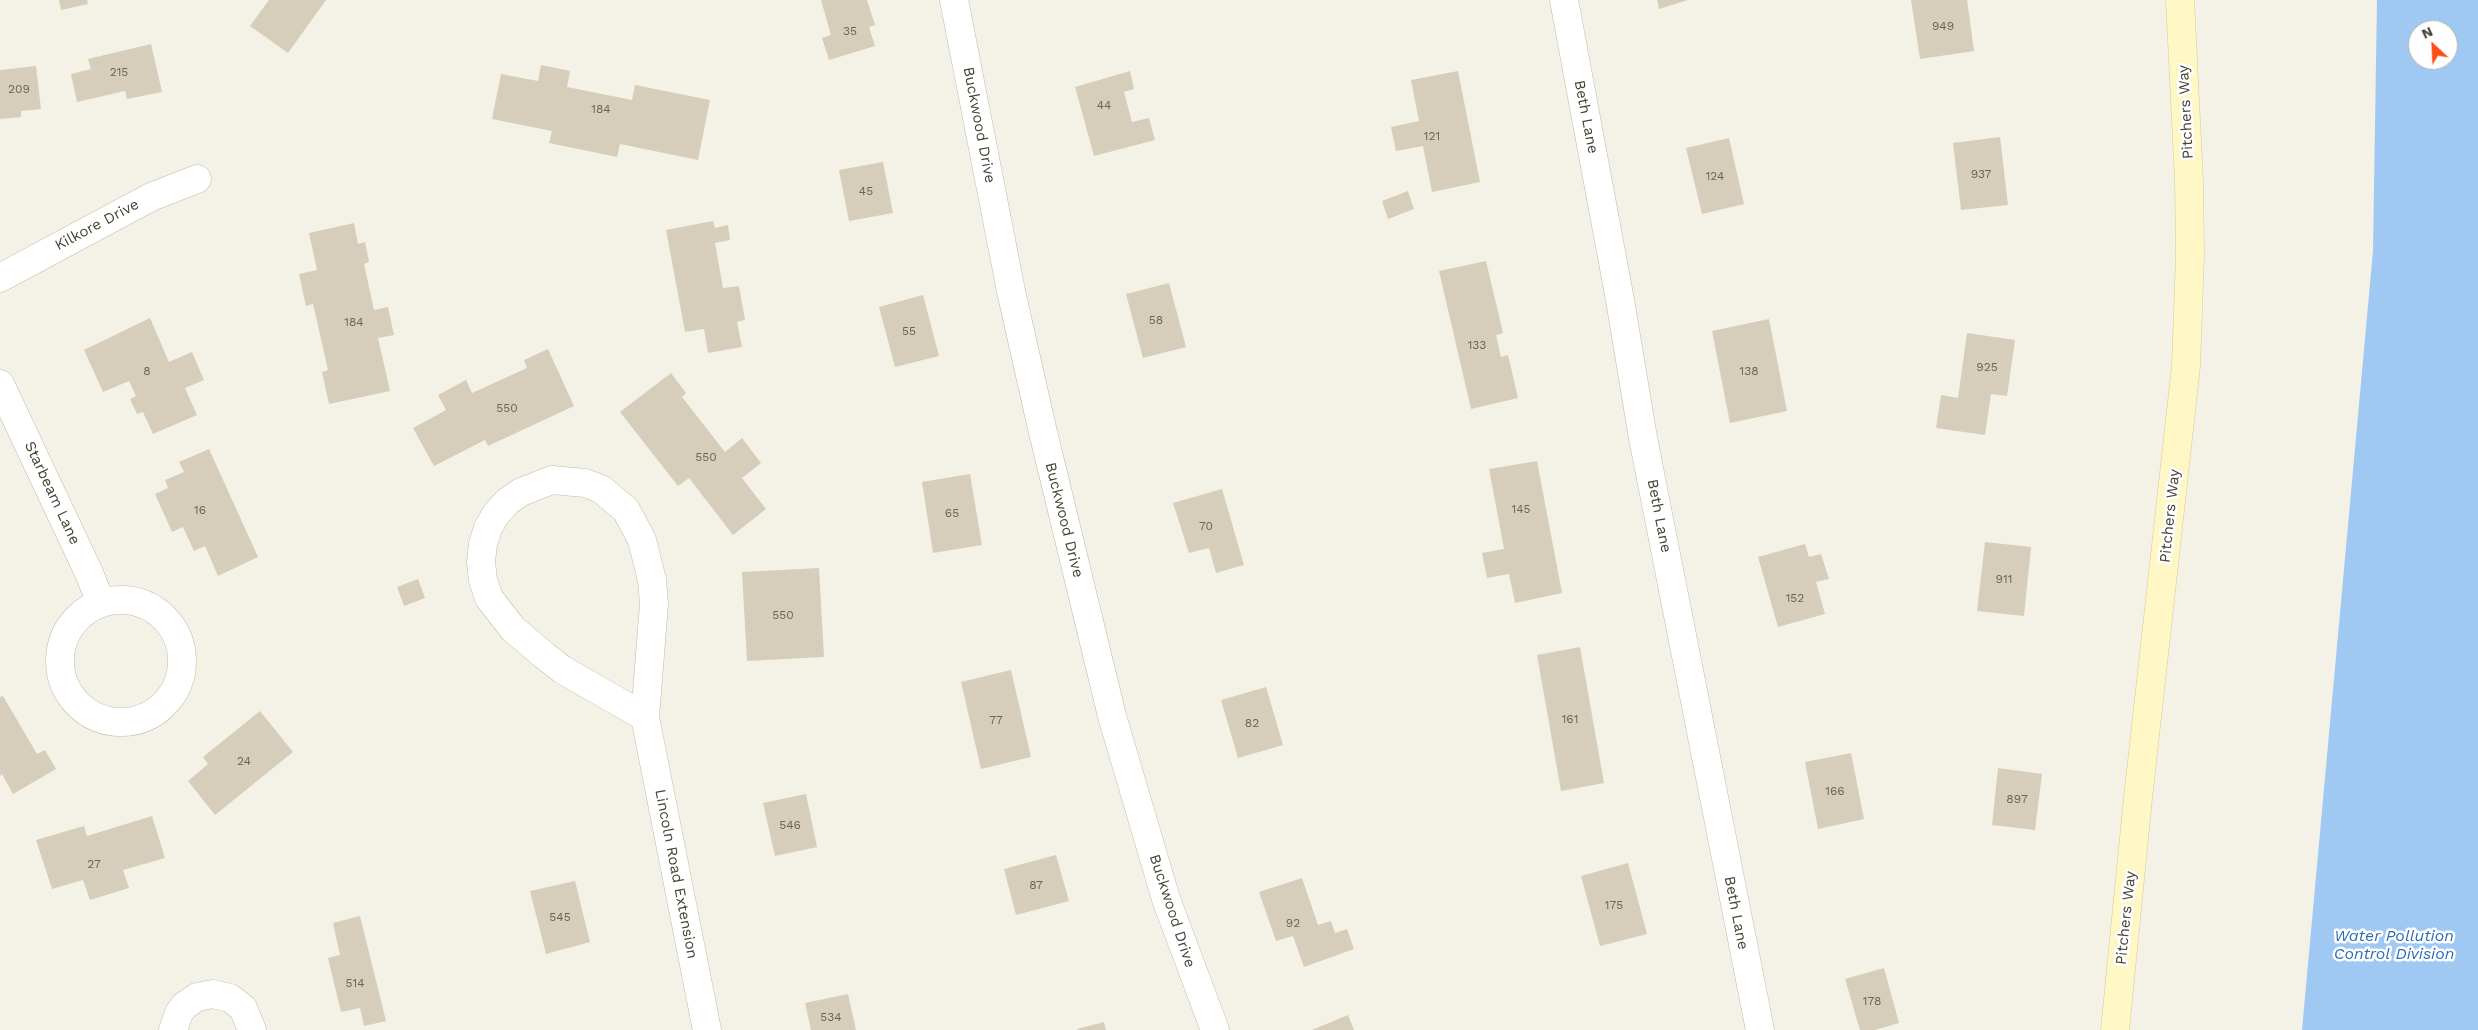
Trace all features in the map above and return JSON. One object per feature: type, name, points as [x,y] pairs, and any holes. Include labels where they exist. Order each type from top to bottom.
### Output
[{"type":"main road","name":"Pitchers Way","points":[[2115,1030],[2138,798],[2186,366],[2190,255],[2189,181],[2180,0]]},
{"type":"street","name":"Buckwood Drive","points":[[954,0],[1030,374],[1112,716],[1166,899],[1215,1030]]},
{"type":"street","name":"Beth Lane","points":[[1564,0],[1620,300],[1643,438],[1760,1030]]},
{"type":"street","name":"Kilkore Drive","points":[[0,278],[151,197],[197,179]]},
{"type":"street","name":"Starbeam Lane","points":[[0,384],[90,573],[101,603]]},
{"type":"street","name":"Lincoln Road Extension","points":[[644,717],[563,670],[513,629],[489,598],[483,580],[481,562],[483,544],[488,528],[496,514],[508,501],[521,492],[552,480],[585,483],[601,489],[626,510],[635,524],[648,559],[654,604],[644,717],[707,1030]]},
{"type":"street","points":[[126,600],[151,607],[170,624],[181,646],[182,672],[172,696],[154,714],[143,719],[118,723],[95,717],[76,702],[63,682],[60,658],[66,635],[80,615],[101,603],[126,600]]},
{"type":"street","points":[[174,1030],[179,1013],[184,1006],[198,997],[214,994],[230,998],[243,1008],[252,1030]]},
{"type":"water","name":"Water Pollution Control Division","points":[[2377,0],[2478,0],[2478,1030],[2302,1030],[2373,251]]},
{"type":"building","points":[[59,0],[87,0],[88,4],[61,10]]},
{"type":"building","points":[[269,0],[326,0],[288,53],[250,26]]},
{"type":"building","points":[[821,0],[867,0],[875,25],[869,27],[875,46],[829,60],[822,38],[831,35]]},
{"type":"building","points":[[1657,0],[1688,0],[1659,9]]},
{"type":"building","points":[[1911,0],[1967,0],[1974,51],[1920,59]]},
{"type":"building","points":[[151,44],[162,92],[127,99],[125,91],[77,102],[71,74],[91,69],[88,59]]},
{"type":"building","points":[[541,65],[570,71],[567,87],[632,100],[635,85],[710,100],[698,160],[620,144],[617,157],[549,143],[552,131],[492,119],[501,74],[538,81]]},
{"type":"building","points":[[36,66],[41,109],[21,111],[21,117],[0,119],[0,70]]},
{"type":"building","points":[[1130,71],[1134,89],[1124,92],[1132,122],[1149,118],[1155,140],[1094,156],[1075,87]]},
{"type":"building","points":[[1458,71],[1480,182],[1432,192],[1423,146],[1396,151],[1391,127],[1419,121],[1411,80]]},
{"type":"building","points":[[2000,137],[2008,205],[1961,210],[1953,143]]},
{"type":"building","points":[[1729,138],[1744,204],[1702,214],[1686,148]]},
{"type":"building","points":[[883,162],[893,213],[849,221],[839,170]]},
{"type":"building","points":[[1408,191],[1414,209],[1388,219],[1382,201]]},
{"type":"building","points":[[713,221],[715,228],[728,225],[730,240],[715,243],[723,288],[739,286],[745,320],[737,322],[742,347],[708,353],[704,329],[685,332],[666,230]]},
{"type":"building","points":[[354,223],[358,244],[365,242],[369,262],[364,264],[374,310],[388,307],[394,335],[378,338],[390,391],[329,404],[322,372],[328,370],[313,304],[306,306],[299,274],[317,270],[309,233]]},
{"type":"building","points":[[1486,261],[1503,333],[1496,335],[1501,357],[1508,355],[1518,398],[1471,409],[1439,271]]},
{"type":"building","points":[[1169,283],[1186,347],[1143,358],[1126,294]]},
{"type":"building","points":[[923,295],[939,356],[895,367],[879,307]]},
{"type":"building","points":[[150,318],[169,362],[192,352],[204,380],[185,388],[197,415],[153,434],[143,412],[137,414],[130,399],[136,396],[129,381],[103,392],[84,350]]},
{"type":"building","points":[[1769,319],[1787,411],[1730,423],[1712,331]]},
{"type":"building","points":[[1967,333],[2015,340],[2007,396],[1991,394],[1985,435],[1936,428],[1941,395],[1958,398]]},
{"type":"building","points":[[548,349],[574,406],[488,446],[485,440],[434,466],[413,428],[446,410],[438,395],[466,380],[472,393],[527,368],[524,360]]},
{"type":"building","points":[[671,373],[686,393],[682,397],[725,452],[742,438],[761,463],[742,478],[766,509],[733,535],[689,478],[678,486],[620,412]]},
{"type":"building","points":[[209,449],[258,557],[218,576],[205,546],[194,551],[183,527],[172,532],[155,494],[168,488],[165,480],[184,472],[179,462]]},
{"type":"building","points":[[1537,461],[1562,593],[1515,603],[1509,574],[1487,578],[1482,553],[1504,549],[1489,469]]},
{"type":"building","points":[[970,474],[982,545],[933,553],[922,482]]},
{"type":"building","points":[[1222,489],[1244,565],[1216,573],[1209,548],[1189,553],[1173,503]]},
{"type":"building","points":[[1985,542],[2031,547],[2024,616],[1977,611]]},
{"type":"building","points":[[1805,544],[1809,557],[1821,554],[1829,579],[1816,582],[1825,614],[1778,627],[1758,557]]},
{"type":"building","points":[[819,568],[824,657],[747,661],[742,572]]},
{"type":"building","points":[[418,579],[425,598],[404,606],[397,587]]},
{"type":"building","points":[[1580,647],[1604,783],[1561,791],[1537,655]]},
{"type":"building","points":[[1011,670],[1031,757],[981,769],[961,682]]},
{"type":"building","points":[[1266,687],[1283,745],[1238,758],[1221,700]]},
{"type":"building","points":[[3,696],[37,754],[45,750],[56,769],[13,794],[2,774],[0,776],[0,697]]},
{"type":"building","points":[[260,711],[293,752],[215,815],[188,781],[208,764],[203,757]]},
{"type":"building","points":[[1851,753],[1864,819],[1818,829],[1805,762]]},
{"type":"building","points":[[1998,768],[2042,774],[2035,830],[1992,825]]},
{"type":"building","points":[[806,794],[817,847],[775,856],[763,803]]},
{"type":"building","points":[[152,816],[165,858],[123,870],[129,888],[90,900],[83,880],[52,889],[36,840],[84,826],[87,836]]},
{"type":"building","points":[[1056,855],[1069,901],[1016,915],[1004,869]]},
{"type":"building","points":[[1628,863],[1647,934],[1600,946],[1581,876]]},
{"type":"building","points":[[1302,878],[1318,925],[1331,921],[1335,933],[1347,929],[1354,949],[1304,967],[1293,936],[1276,941],[1259,892]]},
{"type":"building","points":[[575,881],[590,942],[546,954],[530,891]]},
{"type":"building","points":[[360,916],[386,1021],[364,1026],[360,1008],[341,1012],[328,958],[340,955],[333,923]]},
{"type":"building","points":[[1884,968],[1899,1023],[1875,1030],[1860,1030],[1845,979]]},
{"type":"building","points":[[848,994],[856,1030],[811,1030],[805,1003]]},
{"type":"building","points":[[1348,1015],[1354,1030],[1312,1030]]},
{"type":"building","points":[[1104,1022],[1106,1030],[1077,1029]]}]
